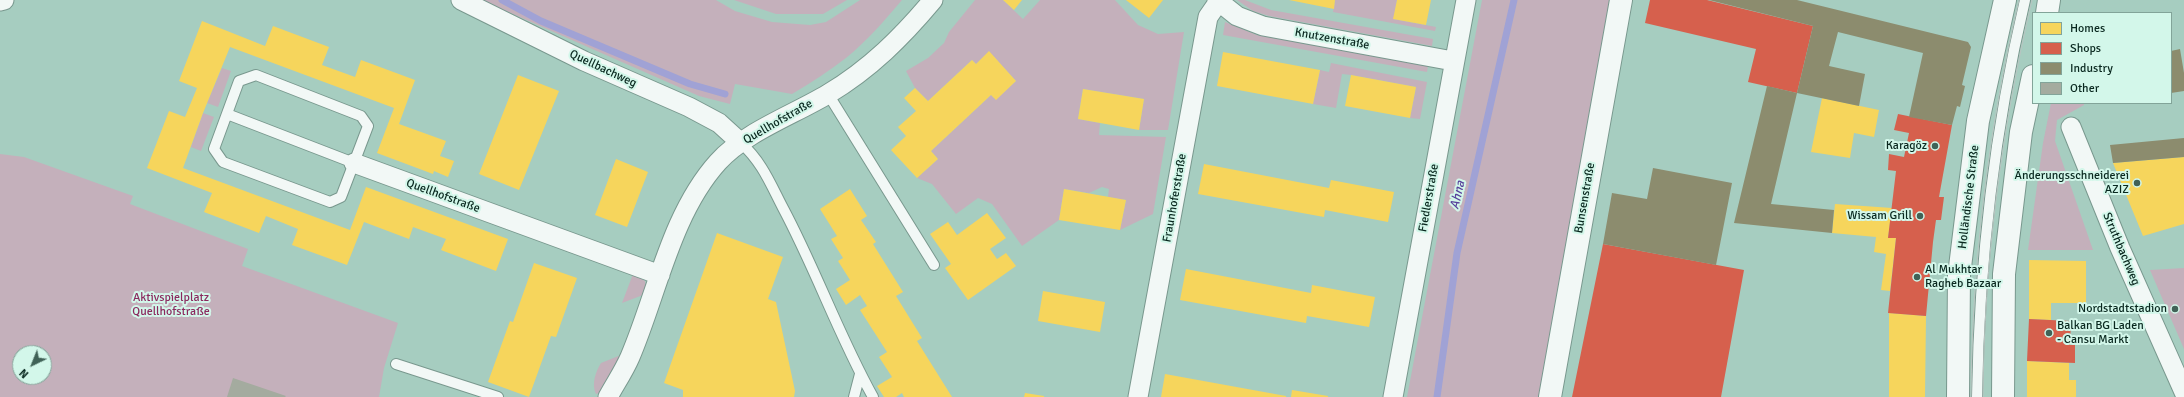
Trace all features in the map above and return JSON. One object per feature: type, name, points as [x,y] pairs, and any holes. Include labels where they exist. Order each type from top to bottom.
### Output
[{"type":"main road","name":"Bunsenstraße","points":[[1550,397],[1621,0]]},
{"type":"main road","name":"Holländische Straße","points":[[1958,397],[1959,274],[1978,121],[2005,0]]},
{"type":"main road","points":[[2046,12],[2049,0]]},
{"type":"main road","points":[[2003,397],[2004,274],[2021,132],[2032,81]]},
{"type":"street","points":[[0,1],[4,0]]},
{"type":"street","name":"Quellbachweg","points":[[461,0],[584,61],[689,107],[719,123],[741,143]]},
{"type":"street","name":"Quellhofstraße","points":[[608,397],[630,358],[660,274],[682,219],[698,189],[718,162],[741,143],[828,94],[872,65],[905,34],[933,0]]},
{"type":"street","name":"Fiedlerstraße","points":[[1393,397],[1453,61],[1466,0]]},
{"type":"street","name":"Knutzenstraße","points":[[1218,1],[1237,16],[1263,26],[1453,61]]},
{"type":"street","name":"Fraunhoferstraße","points":[[1138,397],[1208,17],[1218,1]]},
{"type":"street","name":"Struthbachweg","points":[[2071,127],[2120,248],[2184,392]]},
{"type":"street","name":"Quellhofstraße","points":[[354,163],[660,274]]},
{"type":"lane","points":[[1977,397],[1981,284],[1988,204],[1998,132],[2025,0]]},
{"type":"lane","points":[[256,75],[361,116],[368,126],[354,163],[341,197],[330,202],[223,162],[214,149],[239,82],[256,75]]},
{"type":"lane","points":[[828,94],[934,265]]},
{"type":"lane","name":"Quellhofstraße","points":[[227,114],[354,163]]},
{"type":"lane","points":[[741,143],[756,156],[807,253],[860,374],[873,397]]},
{"type":"lane","points":[[396,364],[498,397]]},
{"type":"lane","points":[[854,397],[860,374]]},
{"type":"green space","points":[[481,0],[716,0],[735,11],[772,22],[810,25],[826,22],[860,0],[902,0],[861,45],[833,68],[799,90],[792,94],[735,84],[730,104],[699,96]]},
{"type":"green space","points":[[734,0],[847,0],[823,14],[776,14]]},
{"type":"green space","points":[[975,0],[1003,0],[1023,19],[1040,0],[1115,0],[1138,25],[1158,34],[1184,32],[1168,130],[1139,130],[1144,99],[1083,89],[1078,119],[1100,123],[1099,135],[1166,137],[1153,214],[1120,230],[1126,200],[1108,197],[1109,189],[1102,187],[1089,193],[1064,189],[1059,220],[1022,246],[992,204],[978,198],[956,214],[932,184],[917,178],[938,159],[931,151],[991,95],[996,99],[1016,81],[989,52],[976,64],[972,60],[928,101],[915,88],[906,71],[928,58],[944,43],[949,32]]},
{"type":"green space","points":[[1237,0],[1245,0],[1271,10],[1433,39],[1432,46],[1269,16],[1253,11]]},
{"type":"green space","points":[[1335,0],[1397,0],[1394,19],[1436,27],[1435,31],[1333,12]]},
{"type":"green space","points":[[1482,0],[1614,0],[1597,99],[1557,298],[1539,397],[1407,397]]},
{"type":"green space","points":[[1225,22],[1257,35],[1428,66],[1427,72],[1223,35]]},
{"type":"green space","points":[[1331,63],[1427,82],[1420,119],[1410,118],[1416,87],[1351,75],[1342,74],[1336,108],[1313,104],[1320,70],[1329,72]]},
{"type":"green space","points":[[222,68],[231,71],[218,107],[207,103]]},
{"type":"green space","points":[[2051,104],[2084,104],[2057,120],[2055,141],[2093,250],[2028,250],[2043,143]]},
{"type":"green space","points":[[203,113],[214,117],[201,151],[191,147]]},
{"type":"green space","name":"Aktivspielplatz Quellhofstraße","points":[[0,154],[24,157],[133,196],[130,204],[248,249],[242,266],[398,323],[384,368],[379,397],[0,397]]},
{"type":"green space","name":"Nordstadtstadion","points":[[2184,268],[2184,349],[2150,270]]},
{"type":"green space","points":[[633,274],[645,281],[646,286],[643,295],[622,303]]},
{"type":"green space","points":[[621,355],[599,393],[596,394],[594,382],[597,370],[601,363]]},
{"type":"building: Homes","points":[[1003,0],[1022,0],[1014,10]]},
{"type":"building: Homes","points":[[1126,0],[1163,0],[1149,18]]},
{"type":"building: Homes","points":[[1289,0],[1335,0],[1334,9]]},
{"type":"building: Homes","points":[[1397,0],[1431,0],[1426,25],[1393,19]]},
{"type":"building: Homes","points":[[202,21],[265,46],[273,26],[329,47],[322,65],[355,77],[361,60],[415,80],[399,124],[446,141],[440,156],[454,161],[448,177],[434,171],[433,174],[377,153],[394,108],[230,47],[203,113],[183,168],[350,230],[366,187],[508,239],[496,271],[441,250],[446,239],[413,227],[409,239],[364,222],[347,265],[292,245],[298,229],[266,216],[259,233],[204,212],[212,193],[147,168],[169,111],[185,117],[197,88],[179,81]]},
{"type":"building: Homes","points":[[989,51],[1016,81],[996,100],[991,95],[931,151],[938,159],[917,178],[891,150],[906,136],[898,127],[916,111],[904,98],[915,88],[928,101],[972,60],[976,64]]},
{"type":"building: Homes","points":[[1223,52],[1320,70],[1313,104],[1217,86]]},
{"type":"building: Homes","points":[[518,75],[559,91],[519,190],[479,174]]},
{"type":"building: Homes","points":[[1351,75],[1416,87],[1410,118],[1345,106]]},
{"type":"building: Homes","points":[[1083,89],[1144,99],[1139,130],[1078,119]]},
{"type":"building: Homes","points":[[1822,98],[1879,110],[1874,137],[1854,133],[1850,158],[1811,152]]},
{"type":"building: Homes","points":[[2184,157],[2184,224],[2143,236],[2113,163]]},
{"type":"building: Homes","points":[[616,159],[648,172],[627,227],[595,215]]},
{"type":"building: Homes","points":[[1204,164],[1329,188],[1331,180],[1394,192],[1388,222],[1325,210],[1324,217],[1198,194]]},
{"type":"building: Homes","points":[[850,189],[867,216],[861,220],[876,242],[873,244],[903,292],[896,296],[922,338],[917,341],[952,397],[904,397],[902,393],[896,397],[884,397],[877,386],[892,377],[879,357],[887,352],[860,310],[867,306],[860,295],[846,305],[836,289],[850,280],[838,261],[843,258],[831,239],[837,236],[820,209]]},
{"type":"building: Homes","points":[[1064,189],[1126,200],[1120,230],[1059,220]]},
{"type":"building: Homes","points":[[1835,204],[1892,208],[1888,238],[1896,238],[1890,291],[1881,290],[1886,254],[1874,252],[1876,237],[1832,233]]},
{"type":"building: Homes","points":[[987,213],[1006,238],[990,249],[997,259],[1006,253],[1016,266],[968,300],[945,268],[951,264],[930,234],[948,222],[957,235]]},
{"type":"building: Homes","points":[[717,233],[783,257],[768,299],[776,302],[795,391],[794,397],[683,397],[683,390],[664,383]]},
{"type":"building: Homes","points":[[2029,260],[2086,261],[2086,303],[2051,303],[2051,320],[2029,319]]},
{"type":"building: Homes","points":[[534,263],[577,278],[556,337],[551,336],[529,397],[488,382],[510,321],[513,322]]},
{"type":"building: Homes","points":[[1186,269],[1311,293],[1312,285],[1375,297],[1369,327],[1307,316],[1306,323],[1180,300]]},
{"type":"building: Homes","points":[[1043,291],[1105,302],[1100,332],[1038,321]]},
{"type":"building: Homes","points":[[1889,313],[1926,316],[1925,397],[1889,397]]},
{"type":"building: Homes","points":[[2027,361],[2069,363],[2069,380],[2076,380],[2076,397],[2027,397]]},
{"type":"building: Homes","points":[[1165,374],[1286,396],[1286,397],[1161,397]]},
{"type":"building: Homes","points":[[1292,390],[1328,396],[1328,397],[1291,397]]},
{"type":"building: Homes","points":[[1025,393],[1044,396],[1044,397],[1024,397]]},
{"type":"building: Shops","points":[[1650,0],[1707,0],[1813,26],[1797,93],[1748,82],[1756,49],[1645,23]]},
{"type":"building: Shops","points":[[1898,114],[1952,125],[1939,197],[1944,197],[1941,220],[1936,220],[1926,316],[1888,313],[1896,238],[1888,238],[1896,171],[1888,170],[1889,154],[1904,157],[1909,133],[1894,130]]},
{"type":"building: Shops","points":[[1603,244],[1744,270],[1721,397],[1572,397]]},
{"type":"building: Shops","name":"Balkan BG Laden - Cansu Markt","points":[[2029,319],[2071,321],[2070,345],[2075,345],[2075,363],[2027,361]]},
{"type":"building: Industry","points":[[1709,0],[1797,0],[1968,42],[1971,47],[1962,85],[1965,86],[1960,107],[1957,106],[1952,125],[1909,117],[1923,53],[1838,32],[1829,66],[1865,74],[1859,106],[1797,93],[1813,26]]},
{"type":"building: Industry","points":[[2180,49],[2184,73],[2184,91],[2172,93],[2172,51]]},
{"type":"building: Industry","points":[[1767,86],[1797,93],[1771,204],[1834,210],[1832,233],[1734,223]]},
{"type":"building: Industry","points":[[2184,138],[2184,157],[2113,163],[2110,145]]},
{"type":"building: Industry","points":[[1653,168],[1732,183],[1716,265],[1603,244],[1612,193],[1647,199]]},
{"type":"building: Other","points":[[233,378],[286,396],[227,397]]},
{"type":"waterway","points":[[502,0],[541,21],[690,84],[725,94]]},
{"type":"waterway","name":"Ahna","points":[[1437,397],[1457,253],[1514,0]]},
{"type":"tram line","points":[[1971,397],[1972,347],[1978,247],[1984,197],[1990,148],[2008,49],[2019,0]]},
{"type":"tram line","points":[[1983,397],[1987,297],[1996,197],[2011,99],[2032,0]]},
{"type":"place","name":"Karagöz","points":[[1935,146]]},
{"type":"place","name":"Änderungsschneiderei AZIZ","points":[[2137,183]]},
{"type":"place","name":"Wissam Grill","points":[[1920,216]]},
{"type":"place","name":"Al Mukhtar Ragheb Bazaar","points":[[1917,277]]},
{"type":"place","name":"Nordstadtstadion","points":[[2175,309]]},
{"type":"place","name":"Balkan BG Laden - Cansu Markt","points":[[2049,333]]}]
